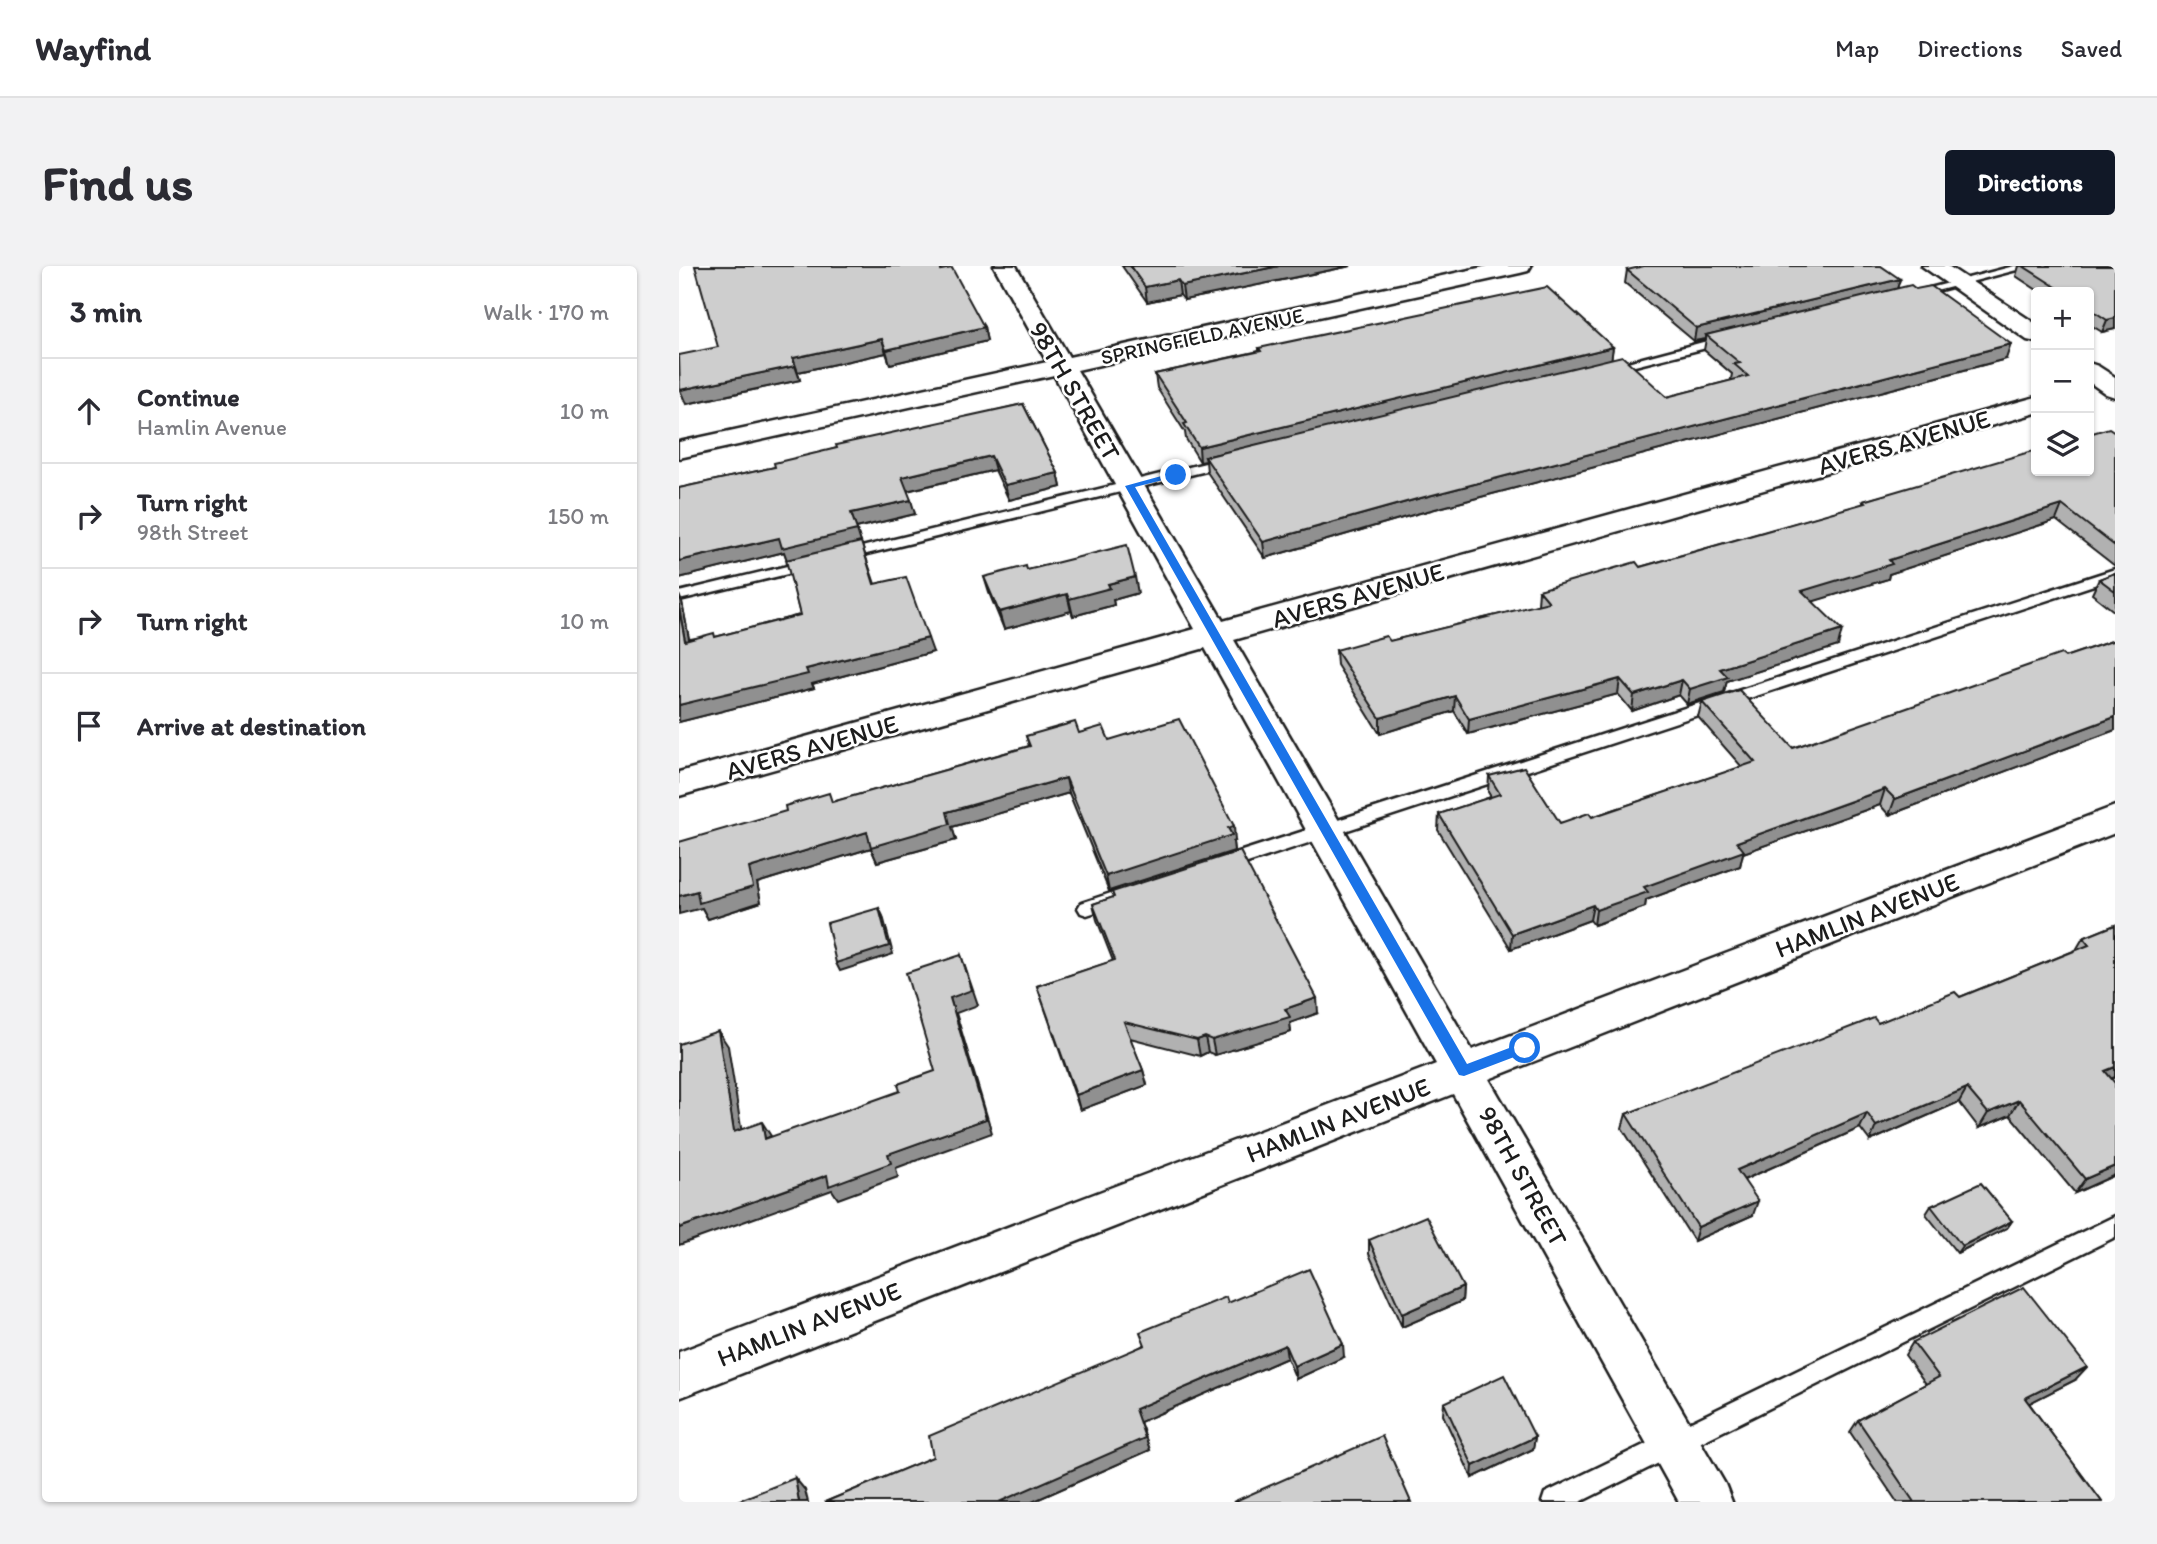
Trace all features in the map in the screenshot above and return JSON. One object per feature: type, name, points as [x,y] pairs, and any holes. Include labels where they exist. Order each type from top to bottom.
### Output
[{"type":"street","name":"98TH STREET","points":[[1005,266],[1707,1502]]},
{"type":"street","name":"SPRINGFIELD AVENUE","points":[[679,450],[1520,266]]},
{"type":"street","points":[[1933,266],[2031,332]]},
{"type":"street","name":"AVERS AVENUE","points":[[679,784],[2031,406]]},
{"type":"street","name":"HAMLIN AVENUE","points":[[679,1374],[2115,820]]},
{"type":"lane","points":[[1900,297],[2028,266]]},
{"type":"lane","points":[[1591,373],[1739,337]]},
{"type":"lane","points":[[679,596],[1243,458]]},
{"type":"lane","points":[[1201,871],[2115,573]]},
{"type":"lane","points":[[1087,908],[1137,892]]},
{"type":"lane","points":[[1554,1502],[2115,1226]]},
{"type":"building","points":[[695,266],[952,268],[984,327],[886,350],[882,339],[793,358],[795,366],[680,390],[679,355],[718,347]]},
{"type":"building","points":[[1130,266],[1279,266],[1182,286],[1178,280],[1145,287]]},
{"type":"building","points":[[1644,266],[1881,266],[1900,279],[1696,328],[1627,270]]},
{"type":"building","points":[[2023,266],[2115,266],[2115,318],[2107,320],[2094,311],[2094,287],[2056,287]]},
{"type":"building","points":[[1911,285],[1916,289],[1931,286],[2011,344],[1417,499],[1263,542],[1205,457],[1622,356],[1667,397],[1748,376],[1734,364],[1740,363],[1706,335]]},
{"type":"building","points":[[1547,287],[1613,347],[1199,447],[1184,424],[1187,423],[1155,374],[1261,351],[1259,348]]},
{"type":"building","points":[[1023,404],[1058,473],[1005,485],[991,456],[902,477],[911,500],[851,513],[857,530],[782,548],[779,538],[679,561],[679,488],[775,467],[774,463],[837,448],[836,445]]},
{"type":"building","points":[[2109,428],[2115,432],[2115,546],[2062,505],[1889,560],[1892,564],[1802,591],[1842,630],[1720,669],[1728,677],[1690,689],[1682,680],[1634,695],[1620,679],[1469,719],[1455,696],[1380,718],[1336,650],[1386,636],[1390,641],[1549,602],[1539,590],[1636,562],[1640,567],[1865,503],[1863,501],[2031,451],[2031,476],[2094,476],[2094,432]]},
{"type":"building","points":[[861,542],[874,584],[906,577],[928,638],[806,669],[808,674],[679,705],[679,608],[685,641],[714,633],[715,637],[800,615],[786,560]]},
{"type":"building","points":[[1127,545],[1135,577],[1108,584],[1110,588],[1069,599],[1067,594],[999,612],[984,577],[1026,566],[1027,570]]},
{"type":"building","points":[[2115,573],[2115,591],[2099,579]]},
{"type":"building","points":[[2115,640],[2115,717],[1895,799],[1885,789],[1737,842],[1744,851],[1644,887],[1648,892],[1596,910],[1593,905],[1512,934],[1439,814],[1500,794],[1489,776],[1524,767],[1560,823],[1589,813],[1592,817],[1755,762],[1702,702],[1739,690],[1793,748],[2061,654],[2065,657]]},
{"type":"building","points":[[1179,719],[1234,826],[1228,828],[1232,835],[1106,876],[1066,778],[947,812],[950,824],[871,847],[867,832],[749,868],[753,887],[699,903],[697,891],[679,896],[679,842],[786,811],[785,806],[829,793],[832,802],[1030,746],[1026,736],[1075,722],[1079,733],[1103,726],[1109,740]]},
{"type":"building","points":[[1240,851],[1317,998],[1285,1009],[1290,1017],[1212,1040],[1205,1037],[1197,1040],[1124,1022],[1143,1070],[1076,1095],[1037,986],[1115,960],[1093,904],[1114,897],[1112,892]]},
{"type":"building","points":[[879,908],[889,946],[836,963],[827,923]]},
{"type":"building","points":[[2115,925],[2115,1067],[2105,1071],[2115,1083],[2115,1166],[2085,1179],[2019,1100],[1988,1113],[1967,1088],[1876,1126],[1867,1113],[1737,1170],[1758,1201],[1698,1227],[1626,1114],[1874,1018],[1878,1023],[1955,992],[1960,997],[2089,945],[2083,938]]},
{"type":"building","points":[[961,955],[972,990],[950,998],[986,1119],[888,1154],[891,1163],[829,1186],[827,1175],[679,1228],[679,1044],[718,1031],[734,1132],[762,1122],[765,1139],[900,1091],[898,1084],[935,1071],[906,973]]},
{"type":"building","points":[[1981,1183],[2012,1221],[1962,1246],[1931,1206]]},
{"type":"building","points":[[1426,1216],[1463,1287],[1402,1314],[1369,1240]]},
{"type":"building","points":[[1309,1269],[1343,1344],[1294,1366],[1285,1345],[1135,1409],[1145,1438],[999,1502],[825,1502],[933,1457],[929,1436],[1145,1345],[1140,1332],[1226,1297],[1228,1303]]},
{"type":"building","points":[[2024,1287],[2087,1367],[2025,1398],[2102,1502],[1914,1502],[1858,1420],[1939,1377],[1913,1342]]},
{"type":"building","points":[[1504,1375],[1535,1437],[1473,1466],[1444,1403]]},
{"type":"building","points":[[1382,1436],[1411,1502],[1233,1502]]},
{"type":"building","points":[[795,1478],[799,1502],[735,1502]]},
{"type":"route","points":[[1176,475],[1130,486],[1464,1071],[1525,1048]]}]
